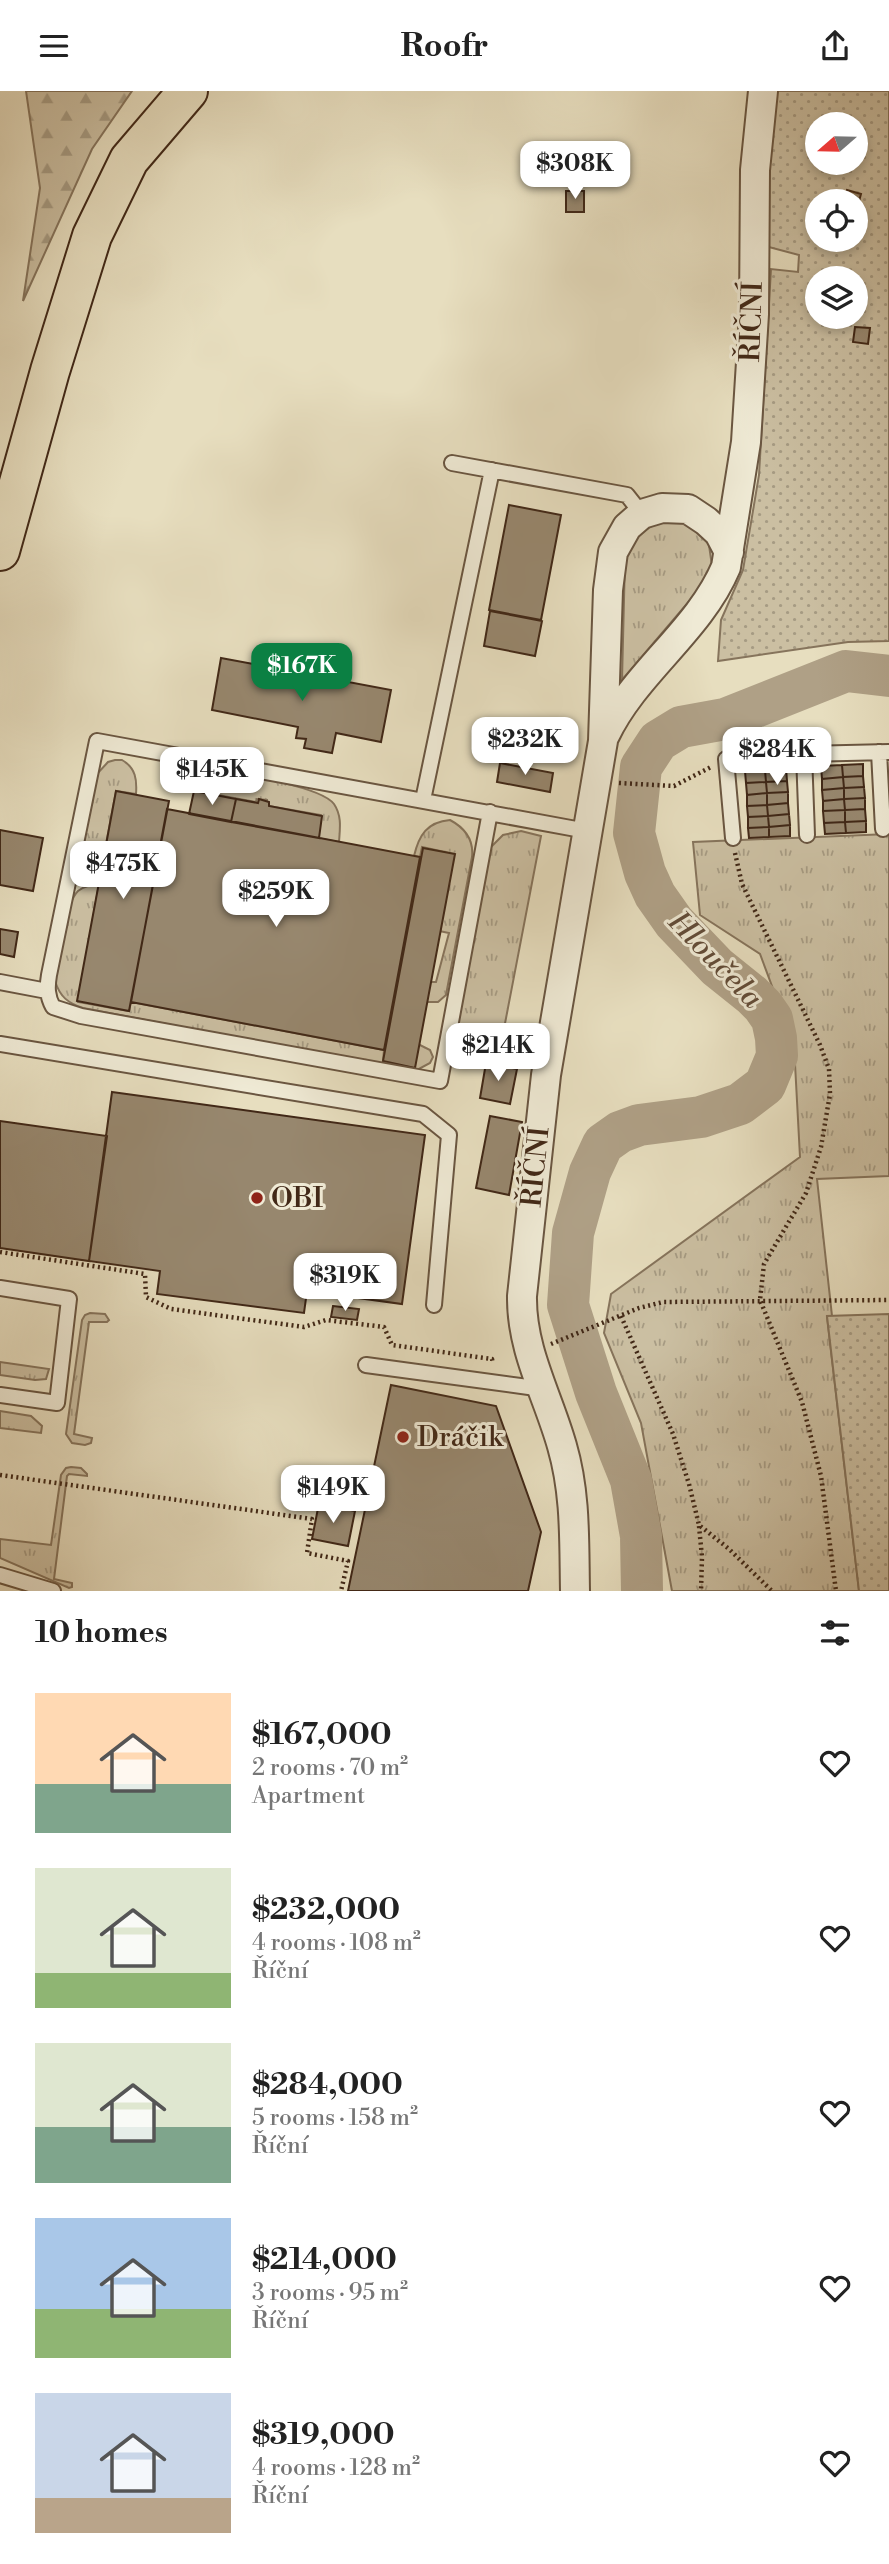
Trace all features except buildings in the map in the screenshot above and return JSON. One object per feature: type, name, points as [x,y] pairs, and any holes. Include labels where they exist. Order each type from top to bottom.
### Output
[{"type":"highway","points":[[0,551],[50,371],[92,236],[130,160],[188,91]]},
{"type":"street","name":"ŘÍČNÍ","points":[[603,741],[625,699],[680,635],[719,583],[729,552],[746,442],[754,314],[755,170],[763,91]]},
{"type":"street","points":[[642,514],[662,508],[688,509],[719,533],[729,552]]},
{"type":"street","name":"ŘÍČNÍ","points":[[575,1591],[574,1510],[570,1478],[554,1417],[530,1355],[522,1311],[522,1287],[546,1075],[603,741],[609,570],[618,539],[642,514]]},
{"type":"lane","points":[[452,463],[627,495],[642,514]]},
{"type":"lane","points":[[423,800],[492,470]]},
{"type":"lane","points":[[491,812],[440,1080],[74,1014],[53,1007],[47,991],[97,741],[491,812],[587,831]]},
{"type":"lane","points":[[733,838],[726,759],[804,754],[884,752],[883,829]]},
{"type":"lane","points":[[804,754],[807,835]]},
{"type":"lane","points":[[0,982],[47,991]]},
{"type":"lane","points":[[0,1044],[423,1114],[449,1135],[434,1305]]},
{"type":"lane","points":[[0,1288],[69,1299],[57,1403],[0,1395]]},
{"type":"lane","points":[[366,1365],[543,1389]]},
{"type":"lane","points":[[0,1575],[52,1591]]},
{"type":"path","points":[[619,783],[674,786],[726,759]]},
{"type":"path","points":[[733,838],[742,884],[829,1069],[830,1094],[821,1147],[806,1193],[764,1264],[761,1300],[802,1402],[821,1476],[836,1591]]},
{"type":"path","points":[[0,1252],[145,1274],[146,1297],[171,1309],[304,1327],[326,1320],[384,1327],[392,1345],[492,1360],[496,1384]]},
{"type":"path","points":[[559,1341],[606,1321],[663,1302],[889,1300]]},
{"type":"path","points":[[621,1316],[673,1434],[689,1484],[699,1525],[701,1591]]},
{"type":"path","points":[[0,1475],[312,1519],[307,1553],[348,1561],[341,1591]]},
{"type":"path","points":[[699,1525],[729,1549],[772,1591]]},
{"type":"green space","points":[[26,91],[132,91],[92,149],[23,301],[40,188]]},
{"type":"green space","points":[[775,91],[889,91],[889,641],[848,642],[718,661],[721,620],[743,570],[759,475],[771,269],[798,272],[799,255],[765,246]]},
{"type":"green space","points":[[660,522],[685,523],[708,538],[712,566],[703,585],[622,680],[625,559],[638,536]]},
{"type":"green space","points":[[115,760],[127,763],[133,771],[136,794],[116,791],[101,871],[88,860],[82,844],[96,775],[108,762]]},
{"type":"green space","points":[[222,774],[247,776],[299,787],[326,798],[334,804],[338,813],[339,842],[317,838],[321,815],[269,806],[267,800],[257,799],[256,802],[196,791],[205,781]]},
{"type":"green space","points":[[450,820],[467,835],[472,845],[472,857],[446,995],[438,1002],[425,1002],[429,982],[436,982],[449,933],[439,931],[454,854],[422,847],[420,857],[414,856],[425,831],[435,824]]},
{"type":"green space","points":[[521,831],[541,836],[497,1065],[462,1058],[453,1047],[490,848],[503,835]]},
{"type":"green space","points":[[889,834],[889,1176],[817,1179],[832,1316],[827,1317],[859,1591],[672,1591],[641,1423],[604,1333],[611,1294],[800,1157],[794,1045],[760,954],[700,915],[693,842]]},
{"type":"green space","points":[[99,884],[78,1002],[129,1011],[131,1002],[384,1050],[383,1061],[413,1066],[418,1044],[430,1050],[433,1057],[430,1063],[417,1070],[408,1070],[73,1004],[65,999],[55,981],[62,933],[69,908],[78,891]]},
{"type":"green space","points":[[90,1313],[105,1314],[109,1320],[89,1322],[74,1434],[92,1438],[91,1443],[85,1445],[72,1443],[66,1434],[82,1320]]},
{"type":"green space","points":[[889,1314],[889,1591],[859,1591],[827,1316]]},
{"type":"green space","points":[[0,1362],[49,1369],[46,1379],[0,1375]]},
{"type":"green space","points":[[0,1411],[31,1416],[42,1426],[41,1433],[0,1428]]},
{"type":"green space","points":[[66,1468],[81,1468],[87,1476],[67,1476],[54,1579],[72,1583],[69,1588],[0,1558],[0,1539],[51,1545],[61,1475]]},
{"type":"waterway","name":"Hloučela","points":[[642,1591],[641,1536],[631,1480],[596,1393],[568,1305],[573,1233],[590,1172],[603,1144],[620,1132],[639,1125],[701,1117],[740,1104],[765,1085],[777,1056],[772,1019],[763,1006],[717,967],[674,922],[655,895],[645,873],[634,833],[641,767],[658,741],[681,727],[725,719],[846,671],[889,676]]},
{"type":"place","name":"OBI","points":[[257,1198]]},
{"type":"place","name":"Dráčik","points":[[403,1437]]}]
